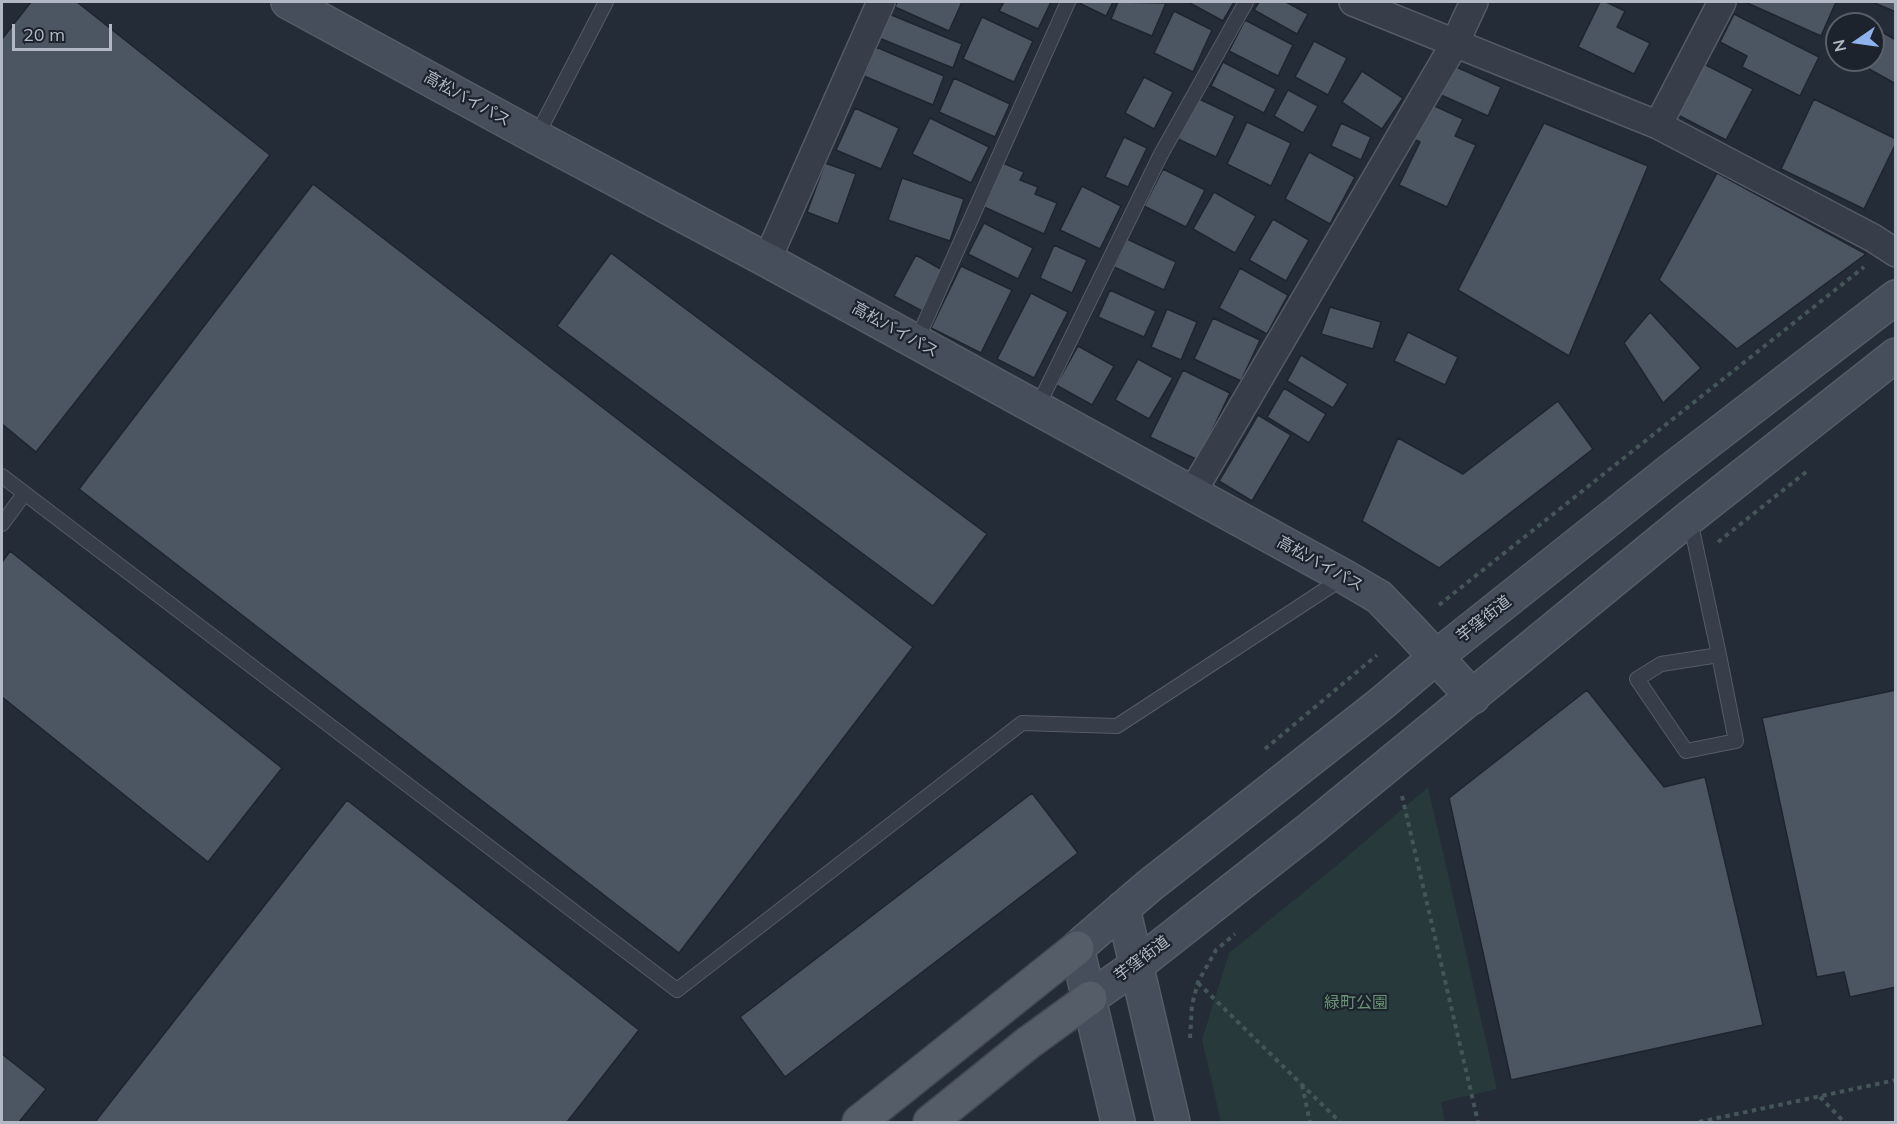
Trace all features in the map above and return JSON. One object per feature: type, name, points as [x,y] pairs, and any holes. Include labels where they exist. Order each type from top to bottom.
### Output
[{"type":"main road","points":[[859,1122],[1077,948]]},
{"type":"main road","points":[[930,1122],[1028,1043],[1090,998]]},
{"type":"street","name":"高松バイパス","points":[[288,2],[767,260],[1345,577],[1379,597],[1473,697]]},
{"type":"street","points":[[767,260],[881,2]]},
{"type":"street","points":[[1353,2],[1658,125],[1892,250]]},
{"type":"street","points":[[1192,493],[1455,43],[1474,2]]},
{"type":"street","points":[[1658,125],[1722,2]]},
{"type":"street","name":"芋窪街道","points":[[1077,948],[1123,908],[1671,470],[1896,297]]},
{"type":"street","name":"芋窪街道","points":[[1090,998],[1137,965],[1310,829],[1689,518],[1896,355]]},
{"type":"street","points":[[1123,908],[1173,1122]]},
{"type":"street","points":[[1077,948],[1118,1122]]},
{"type":"lane","points":[[536,137],[606,2]]},
{"type":"lane","points":[[916,342],[1068,2]]},
{"type":"lane","points":[[1037,408],[1160,156],[1246,2]]},
{"type":"lane","points":[[2,476],[677,990],[1022,723],[1117,726],[1345,577]]},
{"type":"lane","points":[[2,524],[24,494]]},
{"type":"lane","points":[[1689,518],[1719,655],[1736,741],[1686,751],[1637,680],[1661,664],[1719,655]]},
{"type":"path","points":[[1439,605],[1892,250]]},
{"type":"path","points":[[1698,558],[1807,471]]},
{"type":"path","points":[[1396,801],[1402,796],[1478,1122]]},
{"type":"path","points":[[1192,1047],[1189,1036],[1192,1005],[1198,982],[1216,950],[1243,927]]},
{"type":"path","points":[[1198,982],[1340,1122]]},
{"type":"path","points":[[1699,1122],[1896,1080]]},
{"type":"path","points":[[1301,1083],[1310,1122]]},
{"type":"path","points":[[1820,1096],[1844,1122]]},
{"type":"green space","name":"緑町公園","points":[[1428,787],[1497,1089],[1441,1102],[1445,1122],[1221,1122],[1202,1040],[1229,953]]},
{"type":"building","points":[[31,2],[77,2],[270,155],[36,452],[2,424],[2,39]]},
{"type":"building","points":[[897,2],[962,2],[949,31],[895,7]]},
{"type":"building","points":[[1004,2],[1051,2],[1038,29],[999,11]]},
{"type":"building","points":[[1082,2],[1113,2],[1106,16],[1081,4]]},
{"type":"building","points":[[1118,2],[1166,3],[1152,36],[1111,19]]},
{"type":"building","points":[[1188,2],[1234,2],[1223,21]]},
{"type":"building","points":[[1259,2],[1286,2],[1308,14],[1297,34],[1254,10]]},
{"type":"building","points":[[1600,2],[1606,2],[1625,11],[1617,27],[1650,43],[1634,74],[1578,47]]},
{"type":"building","points":[[1745,2],[1836,2],[1832,12],[1825,12],[1825,27],[1821,36]]},
{"type":"building","points":[[1872,2],[1896,2],[1896,12]]},
{"type":"building","points":[[1174,11],[1212,30],[1193,72],[1154,53]]},
{"type":"building","points":[[889,14],[962,44],[953,68],[879,38]]},
{"type":"building","points":[[1734,14],[1819,57],[1800,96],[1742,67],[1747,56],[1720,42]]},
{"type":"building","points":[[982,17],[1033,41],[1014,82],[963,59]]},
{"type":"building","points":[[1245,20],[1293,45],[1278,76],[1229,51]]},
{"type":"building","points":[[1885,34],[1896,40],[1896,84],[1874,72],[1885,72]]},
{"type":"building","points":[[1314,41],[1347,58],[1328,95],[1295,77]]},
{"type":"building","points":[[876,47],[944,76],[933,105],[864,76]]},
{"type":"building","points":[[1223,62],[1276,89],[1264,113],[1211,86]]},
{"type":"building","points":[[1702,63],[1753,89],[1726,140],[1676,114]]},
{"type":"building","points":[[1454,66],[1501,87],[1488,116],[1441,95]]},
{"type":"building","points":[[1362,71],[1403,98],[1382,129],[1342,102]]},
{"type":"building","points":[[1144,77],[1173,92],[1154,129],[1125,113]]},
{"type":"building","points":[[954,78],[1010,104],[995,137],[939,112]]},
{"type":"building","points":[[1288,90],[1318,106],[1303,133],[1274,116]]},
{"type":"building","points":[[1197,98],[1235,116],[1216,157],[1178,139]]},
{"type":"building","points":[[1814,99],[1896,139],[1864,209],[1781,169]]},
{"type":"building","points":[[1426,102],[1463,119],[1455,136],[1476,145],[1447,207],[1399,185],[1420,142],[1409,137]]},
{"type":"building","points":[[855,108],[899,128],[881,169],[836,150]]},
{"type":"building","points":[[930,118],[989,147],[971,183],[912,154]]},
{"type":"building","points":[[1247,122],[1291,143],[1271,186],[1227,164]]},
{"type":"building","points":[[1341,123],[1371,137],[1361,160],[1331,146]]},
{"type":"building","points":[[1544,123],[1648,166],[1569,356],[1458,290]]},
{"type":"building","points":[[1124,137],[1147,148],[1128,187],[1105,177]]},
{"type":"building","points":[[1309,152],[1355,177],[1330,224],[1285,199]]},
{"type":"building","points":[[825,163],[856,174],[838,224],[807,212]]},
{"type":"building","points":[[1003,163],[1024,172],[1020,180],[1038,187],[1035,194],[1057,203],[1044,234],[984,207]]},
{"type":"building","points":[[1163,169],[1205,190],[1186,227],[1144,206]]},
{"type":"building","points":[[1717,173],[1866,254],[1737,349],[1659,280]]},
{"type":"building","points":[[902,178],[964,199],[950,241],[888,220]]},
{"type":"building","points":[[313,184],[913,647],[679,953],[79,489]]},
{"type":"building","points":[[1082,186],[1121,206],[1100,249],[1060,230]]},
{"type":"building","points":[[1214,192],[1256,216],[1235,253],[1193,229]]},
{"type":"building","points":[[1273,219],[1309,240],[1286,281],[1249,260]]},
{"type":"building","points":[[984,223],[1033,248],[1018,279],[968,254]]},
{"type":"building","points":[[1127,239],[1176,262],[1164,290],[1114,267]]},
{"type":"building","points":[[1054,245],[1087,260],[1072,293],[1040,278]]},
{"type":"building","points":[[611,253],[987,534],[933,606],[557,326]]},
{"type":"building","points":[[916,255],[944,271],[922,311],[894,296]]},
{"type":"building","points":[[961,266],[1012,290],[981,353],[931,328]]},
{"type":"building","points":[[1240,268],[1288,295],[1267,334],[1219,308]]},
{"type":"building","points":[[1110,290],[1156,311],[1144,337],[1098,317]]},
{"type":"building","points":[[1031,293],[1068,312],[1034,378],[997,359]]},
{"type":"building","points":[[1330,307],[1381,322],[1373,349],[1321,334]]},
{"type":"building","points":[[1167,309],[1197,322],[1181,360],[1151,347]]},
{"type":"building","points":[[1650,312],[1701,368],[1663,403],[1624,343]]},
{"type":"building","points":[[1213,318],[1260,340],[1241,381],[1194,359]]},
{"type":"building","points":[[1408,332],[1458,357],[1445,385],[1394,361]]},
{"type":"building","points":[[1078,346],[1114,366],[1092,405],[1056,385]]},
{"type":"building","points":[[1301,355],[1348,384],[1333,408],[1287,381]]},
{"type":"building","points":[[1138,359],[1173,378],[1149,419],[1115,400]]},
{"type":"building","points":[[1183,370],[1230,393],[1198,460],[1150,437]]},
{"type":"building","points":[[1284,388],[1326,414],[1309,443],[1267,417]]},
{"type":"building","points":[[1558,401],[1593,449],[1439,568],[1362,521],[1398,438],[1463,474]]},
{"type":"building","points":[[1258,415],[1291,435],[1252,501],[1219,481]]},
{"type":"building","points":[[10,551],[282,768],[208,862],[2,697],[2,562]]},
{"type":"building","points":[[1587,690],[1664,787],[1705,777],[1763,1025],[1511,1080],[1449,798]]},
{"type":"building","points":[[1896,690],[1896,987],[1850,997],[1844,972],[1817,977],[1762,718]]},
{"type":"building","points":[[1032,793],[1078,853],[785,1077],[740,1017]]},
{"type":"building","points":[[347,800],[639,1030],[567,1122],[95,1122]]},
{"type":"building","points":[[2,1054],[46,1089],[19,1122],[2,1122]]}]
